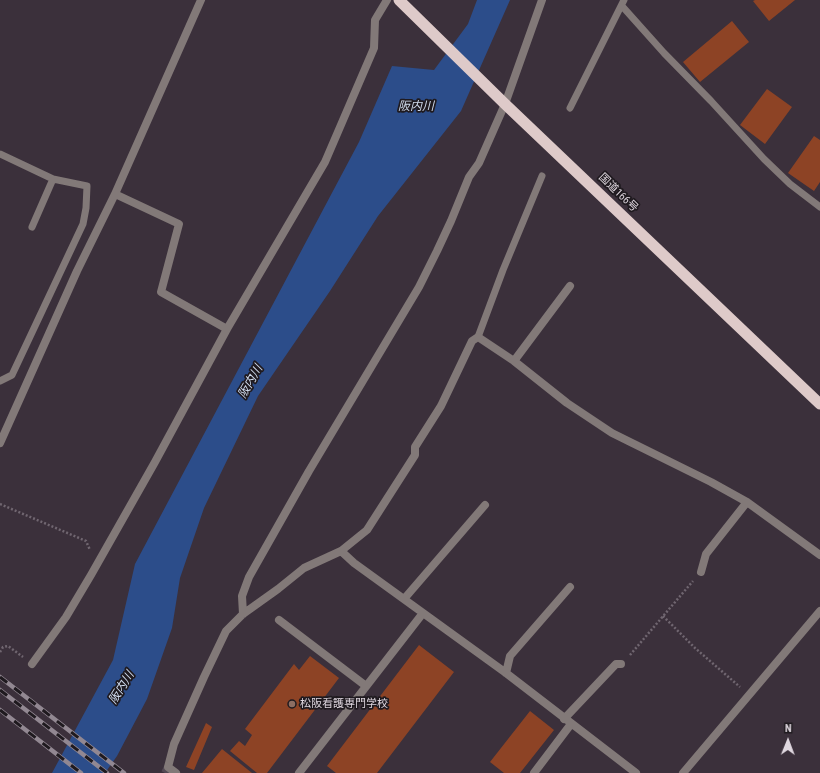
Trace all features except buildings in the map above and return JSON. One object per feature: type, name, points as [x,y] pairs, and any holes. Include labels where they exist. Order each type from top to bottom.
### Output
[{"type":"highway","name":"国道166号","points":[[399,0],[505,104],[820,404]]},
{"type":"street","points":[[0,443],[77,270],[115,194],[201,0]]},
{"type":"street","points":[[32,664],[66,617],[90,576],[155,462],[227,329],[325,162],[374,48],[375,20],[387,0]]},
{"type":"street","points":[[242,614],[242,596],[249,577],[419,287],[451,221],[469,177],[479,163],[505,104],[542,0]]},
{"type":"street","points":[[115,194],[179,224],[161,292],[227,329]]},
{"type":"street","points":[[514,361],[570,286]]},
{"type":"street","points":[[176,773],[168,767],[174,744],[226,631],[242,614],[278,589],[304,568],[341,551],[367,530],[414,455],[415,447],[441,406],[472,341],[478,337],[514,361],[567,403],[612,433],[711,482],[747,502],[820,555]]},
{"type":"street","points":[[701,572],[706,554],[747,502]]},
{"type":"street","points":[[404,599],[485,505]]},
{"type":"street","points":[[341,551],[354,563],[506,673],[636,773]]},
{"type":"street","points":[[506,673],[510,656],[570,587]]},
{"type":"street","points":[[683,773],[820,611]]},
{"type":"street","points":[[300,773],[423,613]]},
{"type":"street","points":[[279,620],[366,686]]},
{"type":"street","points":[[564,719],[616,664],[621,664]]},
{"type":"street","points":[[534,773],[571,724]]},
{"type":"lane","points":[[570,108],[623,3],[664,53],[711,101],[764,159],[790,184],[820,207]]},
{"type":"lane","points":[[0,154],[53,179],[87,186],[86,208],[83,224],[12,375],[0,381]]},
{"type":"lane","points":[[478,337],[503,270],[542,176]]},
{"type":"lane","points":[[32,227],[53,179]]},
{"type":"path","points":[[0,504],[86,541],[90,549],[90,576]]},
{"type":"path","points":[[621,664],[643,641],[701,572]]},
{"type":"path","points":[[663,616],[695,648],[749,695]]},
{"type":"path","points":[[0,652],[3,647],[8,646],[32,664]]},
{"type":"water","name":"阪内川","points":[[477,0],[510,0],[461,111],[378,216],[330,291],[258,396],[204,508],[180,578],[172,628],[147,699],[117,756],[105,773],[52,773],[113,660],[135,564],[359,142],[392,66],[434,70],[468,24]]},
{"type":"tunnel","points":[[165,773],[168,767]]},
{"type":"railway","points":[[0,677],[124,773]]},
{"type":"railway","points":[[0,690],[107,773]]},
{"type":"railway","points":[[0,710],[81,773]]},
{"type":"place","name":"松阪看護専門学校","points":[[292,704]]}]
